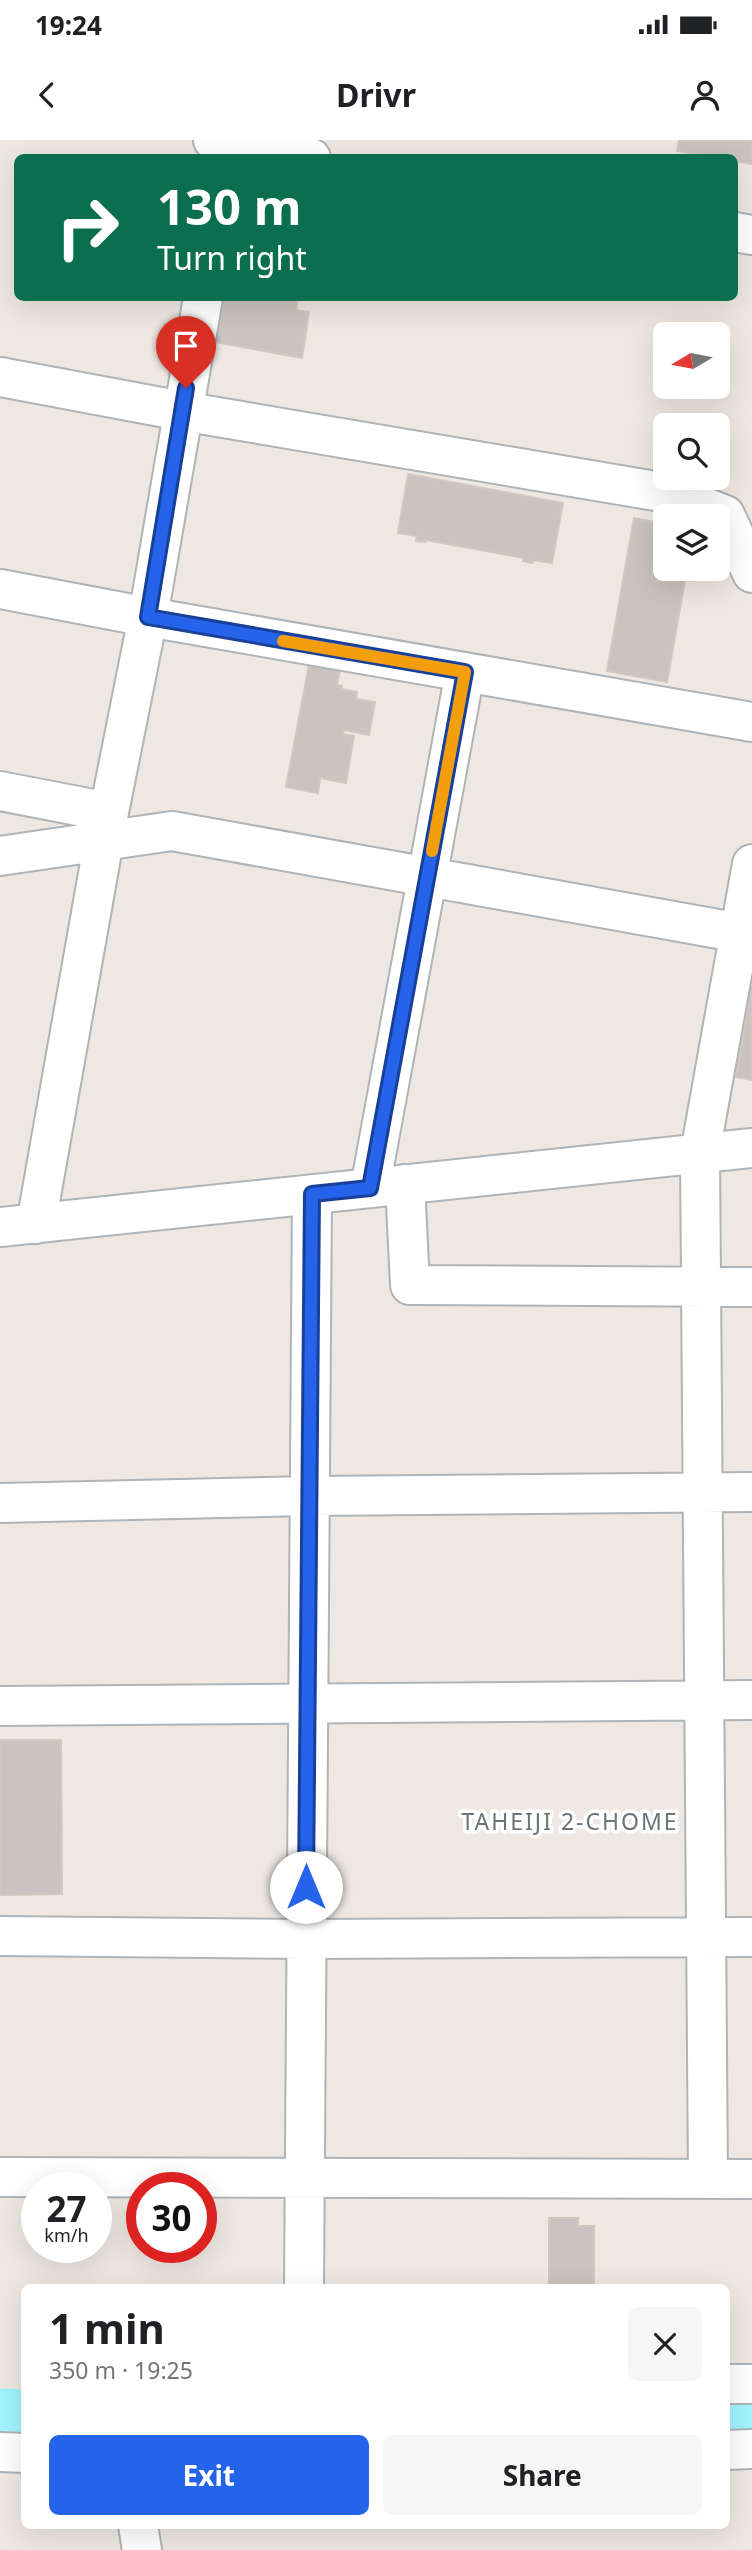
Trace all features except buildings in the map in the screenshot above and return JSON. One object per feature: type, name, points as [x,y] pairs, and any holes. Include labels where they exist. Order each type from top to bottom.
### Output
[{"type":"street","points":[[226,145],[285,154]]},
{"type":"street","points":[[202,301],[148,617],[107,826],[18,1225],[752,1148]]},
{"type":"street","points":[[0,377],[182,411],[673,494],[725,515],[752,573]]},
{"type":"street","points":[[0,589],[752,722]]},
{"type":"street","points":[[465,672],[427,877],[387,1186],[410,1286],[752,1287]]},
{"type":"street","points":[[0,791],[107,826],[172,831],[746,934]]},
{"type":"street","points":[[0,856],[107,826]]},
{"type":"street","points":[[708,2179],[700,1153],[746,934],[752,863]]},
{"type":"street","points":[[304,2284],[312,1194]]},
{"type":"street","points":[[0,1503],[309,1496],[752,1492]]},
{"type":"street","points":[[0,1706],[752,1700]]},
{"type":"street","points":[[0,1936],[306,1939],[752,1937]]},
{"type":"street","points":[[0,2177],[752,2179]]},
{"type":"street","points":[[730,2384],[752,2384]]},
{"type":"street","points":[[730,2450],[752,2449]]},
{"type":"street","points":[[0,2452],[21,2453]]},
{"type":"street","points":[[139,2529],[142,2550]]},
{"type":"waterway","points":[[0,2419],[21,2420]]},
{"type":"waterway","points":[[730,2429],[752,2429]]},
{"type":"slow traffic","points":[[283,641],[465,672],[432,851]]},
{"type":"district","name":"TAHEIJI 2-CHOME","points":[[570,1822]]},
{"type":"route","points":[[186,388],[148,617],[465,672],[370,1188],[312,1194],[306,1887]]}]
